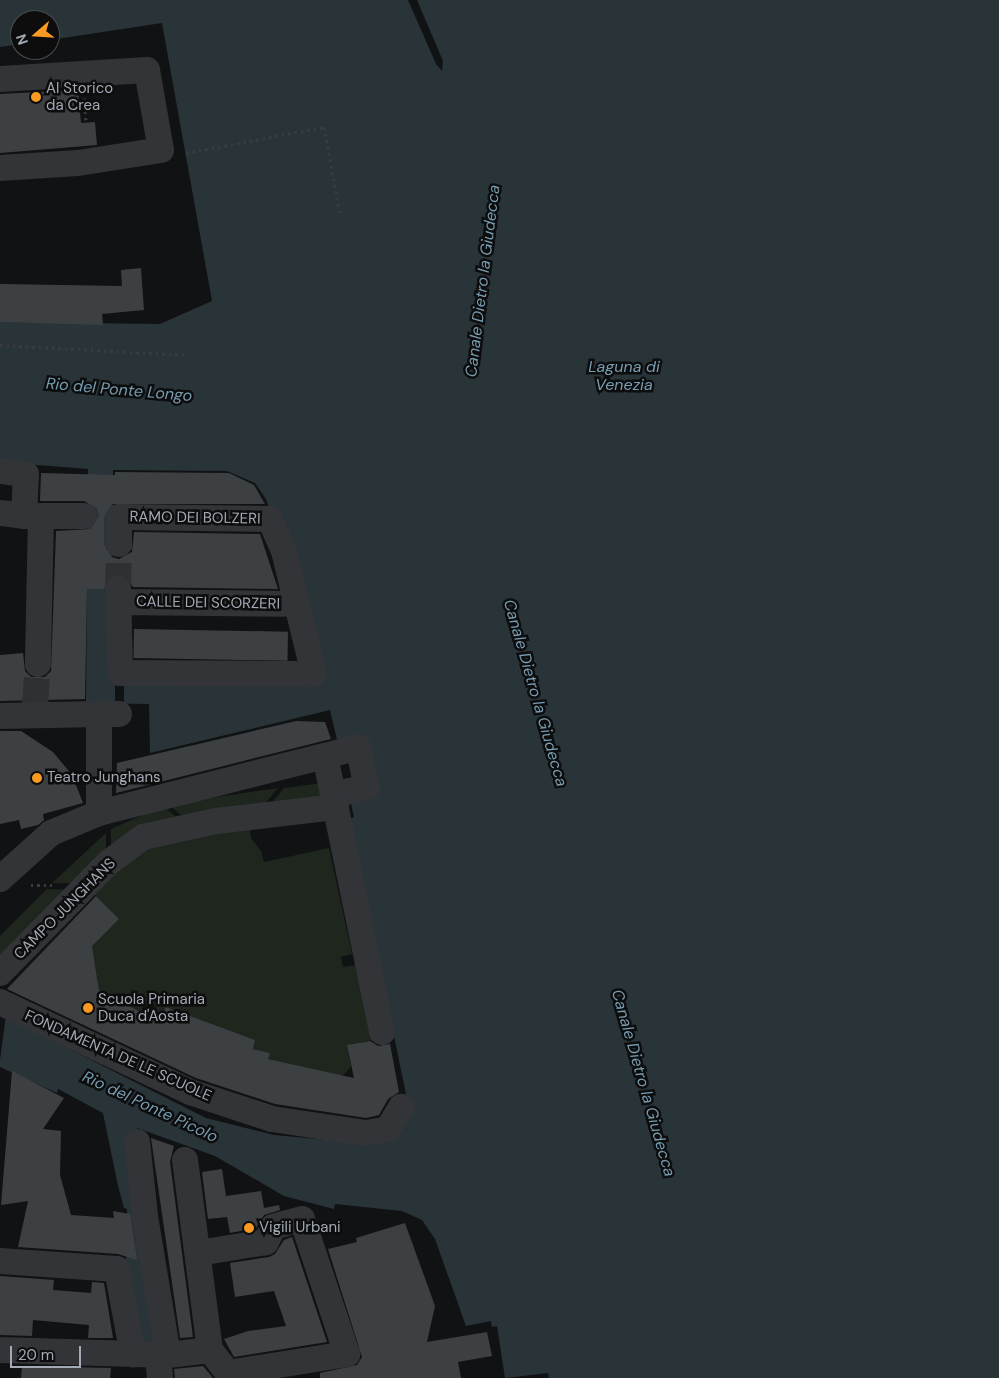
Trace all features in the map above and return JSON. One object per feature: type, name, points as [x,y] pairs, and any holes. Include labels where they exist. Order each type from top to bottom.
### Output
[{"type":"street","points":[[0,79],[147,70],[161,150],[78,163],[0,168]]},
{"type":"street","points":[[0,471],[26,474],[22,515],[35,652]]},
{"type":"street","points":[[22,515],[84,516]]},
{"type":"street","name":"RAMO DEI BOLZERI","points":[[119,544],[119,517],[270,519],[284,552],[297,604]]},
{"type":"street","name":"CALLE DEI SCORZERI","points":[[118,596],[297,604],[314,674],[120,673],[118,596]]},
{"type":"street","points":[[0,716],[35,710],[109,714],[100,813]]},
{"type":"street","name":"CAMPO JUNGHANS","points":[[0,973],[108,864],[144,837],[216,821],[335,801],[366,788],[358,747],[325,756]]},
{"type":"street","points":[[0,879],[51,833],[100,813],[325,756],[382,1032]]},
{"type":"street","name":"FONDAMENTA DE LE SCUOLE","points":[[0,1002],[190,1092],[272,1119],[366,1133],[388,1129],[401,1107]]},
{"type":"street","points":[[137,1142],[155,1361]]},
{"type":"street","points":[[185,1160],[199,1253],[217,1358],[228,1373],[348,1354],[302,1219],[272,1227],[266,1242],[199,1253]]},
{"type":"street","points":[[0,1261],[116,1269],[155,1361]]},
{"type":"street","points":[[0,1350],[155,1361],[217,1358]]},
{"type":"path","points":[[178,154],[324,127],[340,214]]},
{"type":"path","points":[[0,345],[186,355]]},
{"type":"path","points":[[29,885],[88,885]]},
{"type":"shaded area","points":[[323,783],[325,802],[265,811],[284,788]]},
{"type":"shaded area","points":[[278,788],[259,811],[187,820],[168,804]]},
{"type":"shaded area","points":[[163,806],[181,821],[111,855],[111,829]]},
{"type":"shaded area","points":[[249,822],[251,838],[261,851],[264,862],[329,848],[352,954],[341,957],[343,967],[357,965],[372,1040],[347,1045],[351,1067],[342,1076],[268,1059],[269,1053],[253,1049],[255,1040],[166,1007],[162,1016],[147,1009],[144,1014],[107,994],[101,996],[94,984],[98,981],[93,955],[88,953],[92,940],[98,939],[119,919],[89,889],[152,839]]},
{"type":"shaded area","points":[[106,833],[106,859],[82,883],[52,883]]},
{"type":"shaded area","points":[[47,889],[76,890],[0,957],[0,936]]},
{"type":"water","name":"Laguna di Venezia","points":[[0,0],[999,0],[999,1378],[549,1378],[548,1373],[505,1378],[497,1326],[492,1327],[491,1321],[466,1326],[435,1239],[422,1220],[402,1211],[335,1204],[334,1209],[284,1196],[215,1156],[137,1128],[134,1142],[162,1342],[141,1344],[126,1260],[127,1209],[124,1208],[118,1186],[103,1113],[58,1089],[57,1093],[0,1067],[0,1014],[206,1118],[274,1135],[361,1143],[406,1105],[406,1094],[349,819],[354,817],[350,799],[374,793],[362,734],[337,740],[330,710],[150,753],[149,704],[86,703],[88,469],[0,462],[0,322],[160,324],[212,301],[162,23],[60,38],[60,10],[10,10],[10,46],[0,47]],"holes":[[[113,470],[227,471],[255,483],[266,499],[324,681],[112,678]]]},
{"type":"pier","points":[[408,0],[417,0],[443,61],[442,71],[436,64]]},
{"type":"pier","points":[[115,676],[124,676],[124,706],[115,706]]},
{"type":"pier","points":[[0,1012],[6,1015],[0,1060]]},
{"type":"building","points":[[78,90],[81,123],[95,122],[97,145],[0,153],[0,94]]},
{"type":"building","points":[[141,268],[144,310],[102,314],[103,325],[0,322],[0,284],[122,286],[121,270]]},
{"type":"building","points":[[115,472],[229,473],[254,485],[265,504],[112,504],[104,517],[104,544],[111,557],[119,559],[132,552],[134,532],[260,534],[278,589],[133,587],[125,576],[111,576],[103,589],[87,589],[85,699],[0,701],[0,655],[23,653],[25,671],[31,677],[45,677],[51,671],[56,531],[91,529],[99,516],[97,508],[84,501],[40,501],[41,473],[115,475]]},
{"type":"building","points":[[134,629],[288,632],[287,661],[133,658]]},
{"type":"building","points":[[296,721],[325,722],[331,739],[116,793],[117,763]]},
{"type":"building","name":"Teatro Junghans","points":[[0,731],[21,731],[53,752],[72,775],[83,803],[43,814],[44,820],[38,825],[21,829],[19,820],[0,824]]},
{"type":"building","name":"Scuola Primaria Duca d'Aosta","points":[[96,896],[119,919],[92,946],[99,990],[144,1014],[147,1009],[162,1016],[166,1007],[255,1040],[253,1049],[270,1053],[268,1059],[354,1078],[347,1045],[370,1041],[378,1046],[390,1044],[399,1092],[388,1099],[379,1115],[366,1118],[275,1104],[196,1078],[7,989]]},
{"type":"building","points":[[12,1071],[64,1098],[43,1129],[61,1131],[60,1175],[71,1215],[114,1218],[113,1211],[130,1214],[137,1260],[118,1254],[18,1247],[28,1201],[1,1205]]},
{"type":"building","points":[[151,1138],[174,1146],[170,1162],[193,1337],[180,1338]]},
{"type":"building","points":[[222,1169],[226,1196],[261,1191],[264,1208],[279,1205],[280,1210],[264,1215],[256,1228],[230,1233],[227,1217],[208,1219],[202,1172]]},
{"type":"building","points":[[405,1223],[435,1306],[427,1342],[487,1332],[492,1356],[458,1362],[461,1378],[320,1378],[320,1373],[357,1365],[362,1357],[328,1249],[357,1242],[356,1238]]},
{"type":"building","points":[[292,1237],[327,1342],[234,1357],[224,1339],[248,1331],[286,1326],[274,1291],[235,1297],[230,1263],[269,1257],[275,1254],[284,1240]]},
{"type":"building","points":[[0,1276],[54,1280],[53,1290],[91,1293],[92,1282],[104,1283],[113,1338],[88,1338],[89,1325],[33,1320],[32,1336],[0,1335]]},
{"type":"building","points":[[22,1366],[111,1368],[110,1378],[21,1378]]},
{"type":"building","points":[[203,1366],[213,1378],[175,1378],[174,1369]]},
{"type":"tunnel","points":[[118,589],[119,544]]},
{"type":"tunnel","points":[[35,704],[38,664]]},
{"type":"place","name":"Al Storico da Crea","points":[[36,97]]},
{"type":"place","name":"Teatro Junghans","points":[[37,778]]},
{"type":"place","name":"Scuola Primaria Duca d'Aosta","points":[[88,1008]]},
{"type":"place","name":"Vigili Urbani","points":[[249,1228]]},
{"type":"water label","name":"Canale Dietro la Giudecca","points":[[483,281]]},
{"type":"water label","name":"Rio del Ponte Longo","points":[[119,390]]},
{"type":"water label","name":"Canale Dietro la Giudecca","points":[[535,693]]},
{"type":"water label","name":"Canale Dietro la Giudecca","points":[[643,1083]]},
{"type":"water label","name":"Rio del Ponte Picolo","points":[[150,1107]]}]
